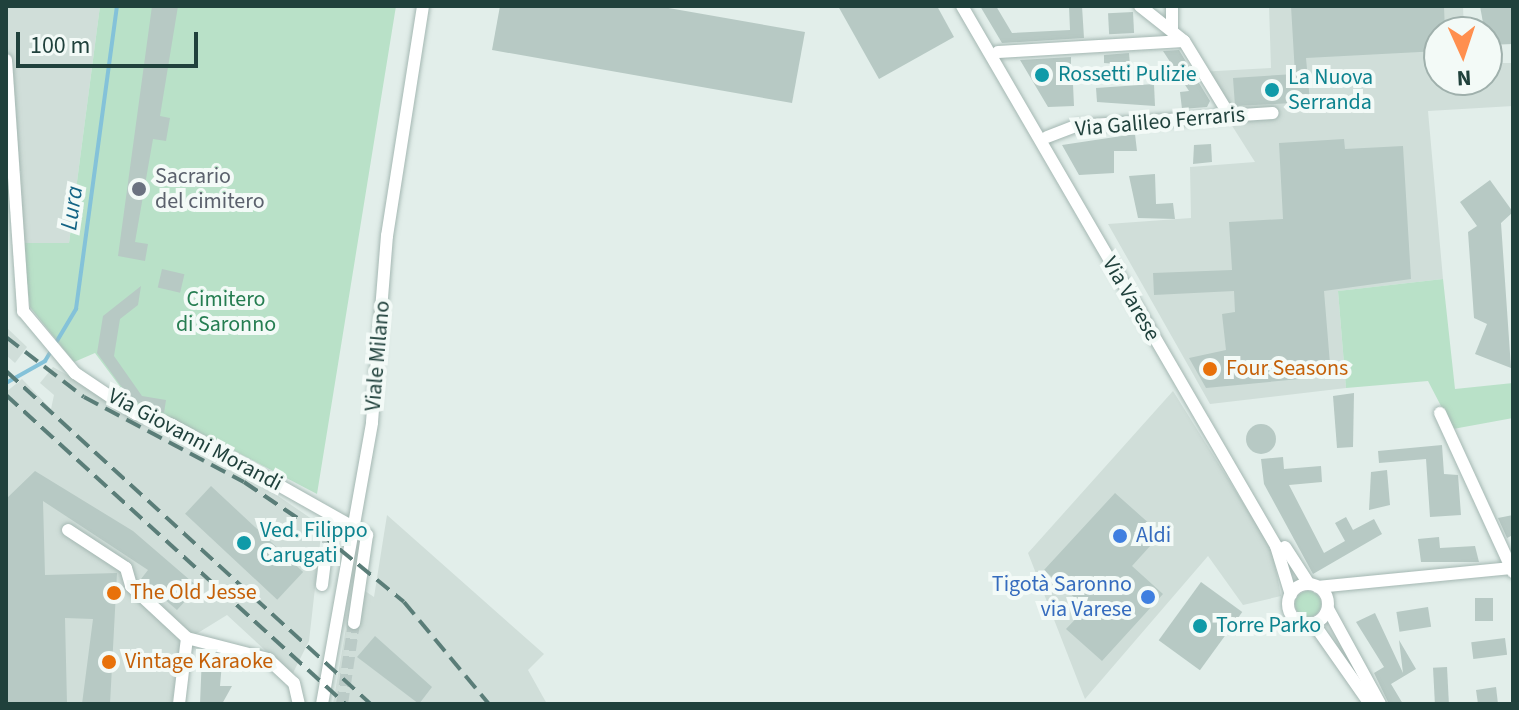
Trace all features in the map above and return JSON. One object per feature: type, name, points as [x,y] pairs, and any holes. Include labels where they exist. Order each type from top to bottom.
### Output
[{"type":"street","name":"Viale Milano","points":[[322,704],[355,528],[380,358],[387,236],[423,6]]},
{"type":"street","name":"Via Varese","points":[[962,6],[1280,553],[1291,595]]},
{"type":"street","name":"Via Varese","points":[[971,6],[1314,586]]},
{"type":"street","points":[[1140,6],[1184,41],[1230,116]]},
{"type":"street","points":[[1172,6],[1172,30]]},
{"type":"street","points":[[998,52],[1184,41]]},
{"type":"street","name":"Via Giovanni Morandi","points":[[6,60],[19,293],[48,345],[64,362],[136,414],[172,425],[332,520],[355,528]]},
{"type":"street","name":"Via Galileo Ferraris","points":[[1047,137],[1076,126],[1273,113]]},
{"type":"street","points":[[1370,704],[1314,624],[1291,616],[1291,595],[1314,586],[1512,569],[1440,413]]},
{"type":"street","points":[[354,623],[367,535],[355,528]]},
{"type":"street","points":[[68,530],[126,568],[131,586],[187,638],[268,659],[294,683],[299,704]]},
{"type":"street","points":[[322,585],[325,562]]},
{"type":"street","points":[[1314,624],[1346,583]]},
{"type":"street","points":[[1314,586],[1328,605],[1380,704]]},
{"type":"street","points":[[179,704],[187,638]]},
{"type":"shaded area","points":[[6,6],[100,6],[69,243],[22,243],[21,171],[6,171]]},
{"type":"shaded area","points":[[1269,6],[1463,6],[1463,16],[1423,16],[1423,96],[1503,96],[1503,63],[1513,63],[1513,106],[1428,111],[1443,279],[1338,291],[1346,388],[1210,404],[1108,224],[1191,218],[1190,167],[1255,162],[1198,72],[1271,68]]},
{"type":"shaded area","points":[[6,327],[27,347],[15,363],[6,355]]},
{"type":"shaded area","points":[[53,367],[249,476],[322,526],[309,641],[292,675],[227,615],[180,644],[172,704],[6,704],[6,392],[22,379],[51,409],[54,395],[40,383]]},
{"type":"shaded area","points":[[1173,391],[1272,549],[1281,596],[1243,605],[1208,556],[1085,699],[1028,553]]},
{"type":"shaded area","points":[[387,515],[544,654],[528,670],[547,704],[333,704],[347,622],[359,624],[365,591],[374,597]]},
{"type":"green space","name":"Cimitero di Saronno","points":[[100,6],[396,6],[317,494],[172,418],[139,412],[95,353],[74,362],[30,307],[22,243],[69,243]]},
{"type":"green space","points":[[1443,279],[1455,389],[1513,383],[1513,418],[1453,429],[1428,381],[1346,388],[1338,291]]},
{"type":"green space","points":[[1308,591],[1317,595],[1321,604],[1317,613],[1308,617],[1299,613],[1295,604],[1299,595]]},
{"type":"building","points":[[152,6],[178,6],[160,116],[170,118],[166,141],[153,139],[135,242],[148,244],[145,261],[118,256]]},
{"type":"building","points":[[500,6],[657,6],[805,32],[792,103],[492,50]]},
{"type":"building","points":[[838,6],[937,6],[954,37],[879,79]]},
{"type":"building","points":[[980,6],[996,6],[1012,33],[1070,30],[1069,6],[1082,6],[1084,38],[1002,43]]},
{"type":"building","points":[[1291,6],[1444,6],[1444,16],[1423,16],[1423,52],[1306,58],[1310,102],[1235,106],[1233,78],[1295,74]]},
{"type":"building","points":[[1480,6],[1513,6],[1513,44],[1503,44],[1503,16],[1482,16]]},
{"type":"building","points":[[1133,12],[1134,33],[1109,34],[1108,13]]},
{"type":"building","points":[[1179,50],[1210,101],[1207,107],[1182,109],[1180,92],[1189,91],[1163,51]]},
{"type":"building","points":[[1129,53],[1130,65],[1104,63],[1104,55]]},
{"type":"building","name":"Rossetti Pulizie","points":[[1071,57],[1071,65],[1059,65],[1060,84],[1073,84],[1074,106],[1048,107],[1020,60]]},
{"type":"building","points":[[1154,84],[1155,106],[1097,102],[1096,88]]},
{"type":"building","points":[[1135,134],[1137,151],[1114,151],[1114,173],[1079,175],[1062,145]]},
{"type":"building","points":[[1344,139],[1345,149],[1403,146],[1411,279],[1324,291],[1331,376],[1206,388],[1189,358],[1226,350],[1222,314],[1235,312],[1234,291],[1154,295],[1153,273],[1232,270],[1229,222],[1283,219],[1279,143]]},
{"type":"building","points":[[1211,144],[1212,162],[1193,164],[1194,145]]},
{"type":"building","points":[[1155,174],[1156,204],[1173,203],[1175,219],[1138,218],[1129,176]]},
{"type":"building","points":[[1490,180],[1513,212],[1501,223],[1511,368],[1475,354],[1487,324],[1474,318],[1468,232],[1477,226],[1460,202]]},
{"type":"building","points":[[162,269],[184,274],[180,293],[158,288]]},
{"type":"building","points":[[141,286],[138,305],[120,319],[114,356],[142,396],[166,400],[164,413],[131,400],[97,353],[103,316]]},
{"type":"building","points":[[1354,393],[1353,447],[1337,448],[1333,396]]},
{"type":"building","points":[[1261,424],[1271,429],[1276,439],[1271,449],[1261,454],[1251,449],[1246,439],[1251,429]]},
{"type":"building","points":[[1442,445],[1444,474],[1458,475],[1461,515],[1430,517],[1426,459],[1379,463],[1378,451]]},
{"type":"building","points":[[1283,457],[1284,469],[1321,466],[1322,482],[1289,485],[1324,553],[1345,541],[1335,523],[1346,517],[1353,530],[1374,519],[1382,534],[1313,574],[1264,484],[1261,459]]},
{"type":"building","points":[[1387,470],[1390,505],[1369,510],[1371,472]]},
{"type":"building","points":[[35,471],[133,531],[198,587],[177,610],[141,579],[148,570],[43,501],[45,575],[117,573],[110,704],[82,704],[93,619],[65,618],[67,704],[6,704],[6,499]]},
{"type":"building","name":"Ved. Filippo Carugati","points":[[211,486],[303,572],[277,600],[185,514]]},
{"type":"building","points":[[1115,493],[1161,534],[1132,566],[1163,594],[1102,661],[1066,629],[1086,608],[1044,570]]},
{"type":"building","points":[[1513,515],[1513,535],[1507,538],[1498,518]]},
{"type":"building","points":[[1439,537],[1440,548],[1475,546],[1479,562],[1421,562],[1418,539]]},
{"type":"building","name":"Torre Parko","points":[[1201,582],[1242,612],[1200,670],[1159,640]]},
{"type":"building","points":[[1475,598],[1493,598],[1493,621],[1475,621]]},
{"type":"building","points":[[1428,607],[1431,627],[1400,632],[1396,612]]},
{"type":"building","points":[[1375,613],[1403,673],[1399,640],[1416,669],[1391,684],[1403,704],[1389,704],[1374,673],[1384,667],[1356,622]]},
{"type":"building","points":[[375,636],[432,687],[419,704],[357,657]]},
{"type":"building","points":[[1505,638],[1507,655],[1473,659],[1471,642]]},
{"type":"building","points":[[202,655],[222,663],[220,686],[232,686],[222,704],[200,704]]},
{"type":"building","points":[[1447,667],[1449,704],[1435,704],[1433,668]]},
{"type":"building","points":[[1496,687],[1498,704],[1478,704],[1476,690]]},
{"type":"waterway","name":"Lura","points":[[6,383],[45,361],[76,309],[117,6]]},
{"type":"tunnel","points":[[325,562],[331,526]]},
{"type":"tunnel","points":[[342,704],[354,623]]},
{"type":"railway","points":[[6,337],[84,397],[244,482],[321,534],[404,602],[489,704]]},
{"type":"railway","points":[[6,371],[371,704]]},
{"type":"railway","points":[[6,395],[346,704]]},
{"type":"place","name":"Rossetti Pulizie","points":[[1042,75]]},
{"type":"place","name":"La Nuova Serranda","points":[[1272,90]]},
{"type":"place","name":"Sacrario del cimitero","points":[[139,189]]},
{"type":"place","name":"Four Seasons","points":[[1210,369]]},
{"type":"place","name":"Aldi","points":[[1120,536]]},
{"type":"place","name":"Ved. Filippo Carugati","points":[[244,543]]},
{"type":"place","name":"The Old Jesse","points":[[114,593]]},
{"type":"place","name":"Tigotà Saronno via Varese","points":[[1148,597]]},
{"type":"place","name":"Torre Parko","points":[[1200,626]]},
{"type":"place","name":"Vintage Karaoke","points":[[109,662]]}]
